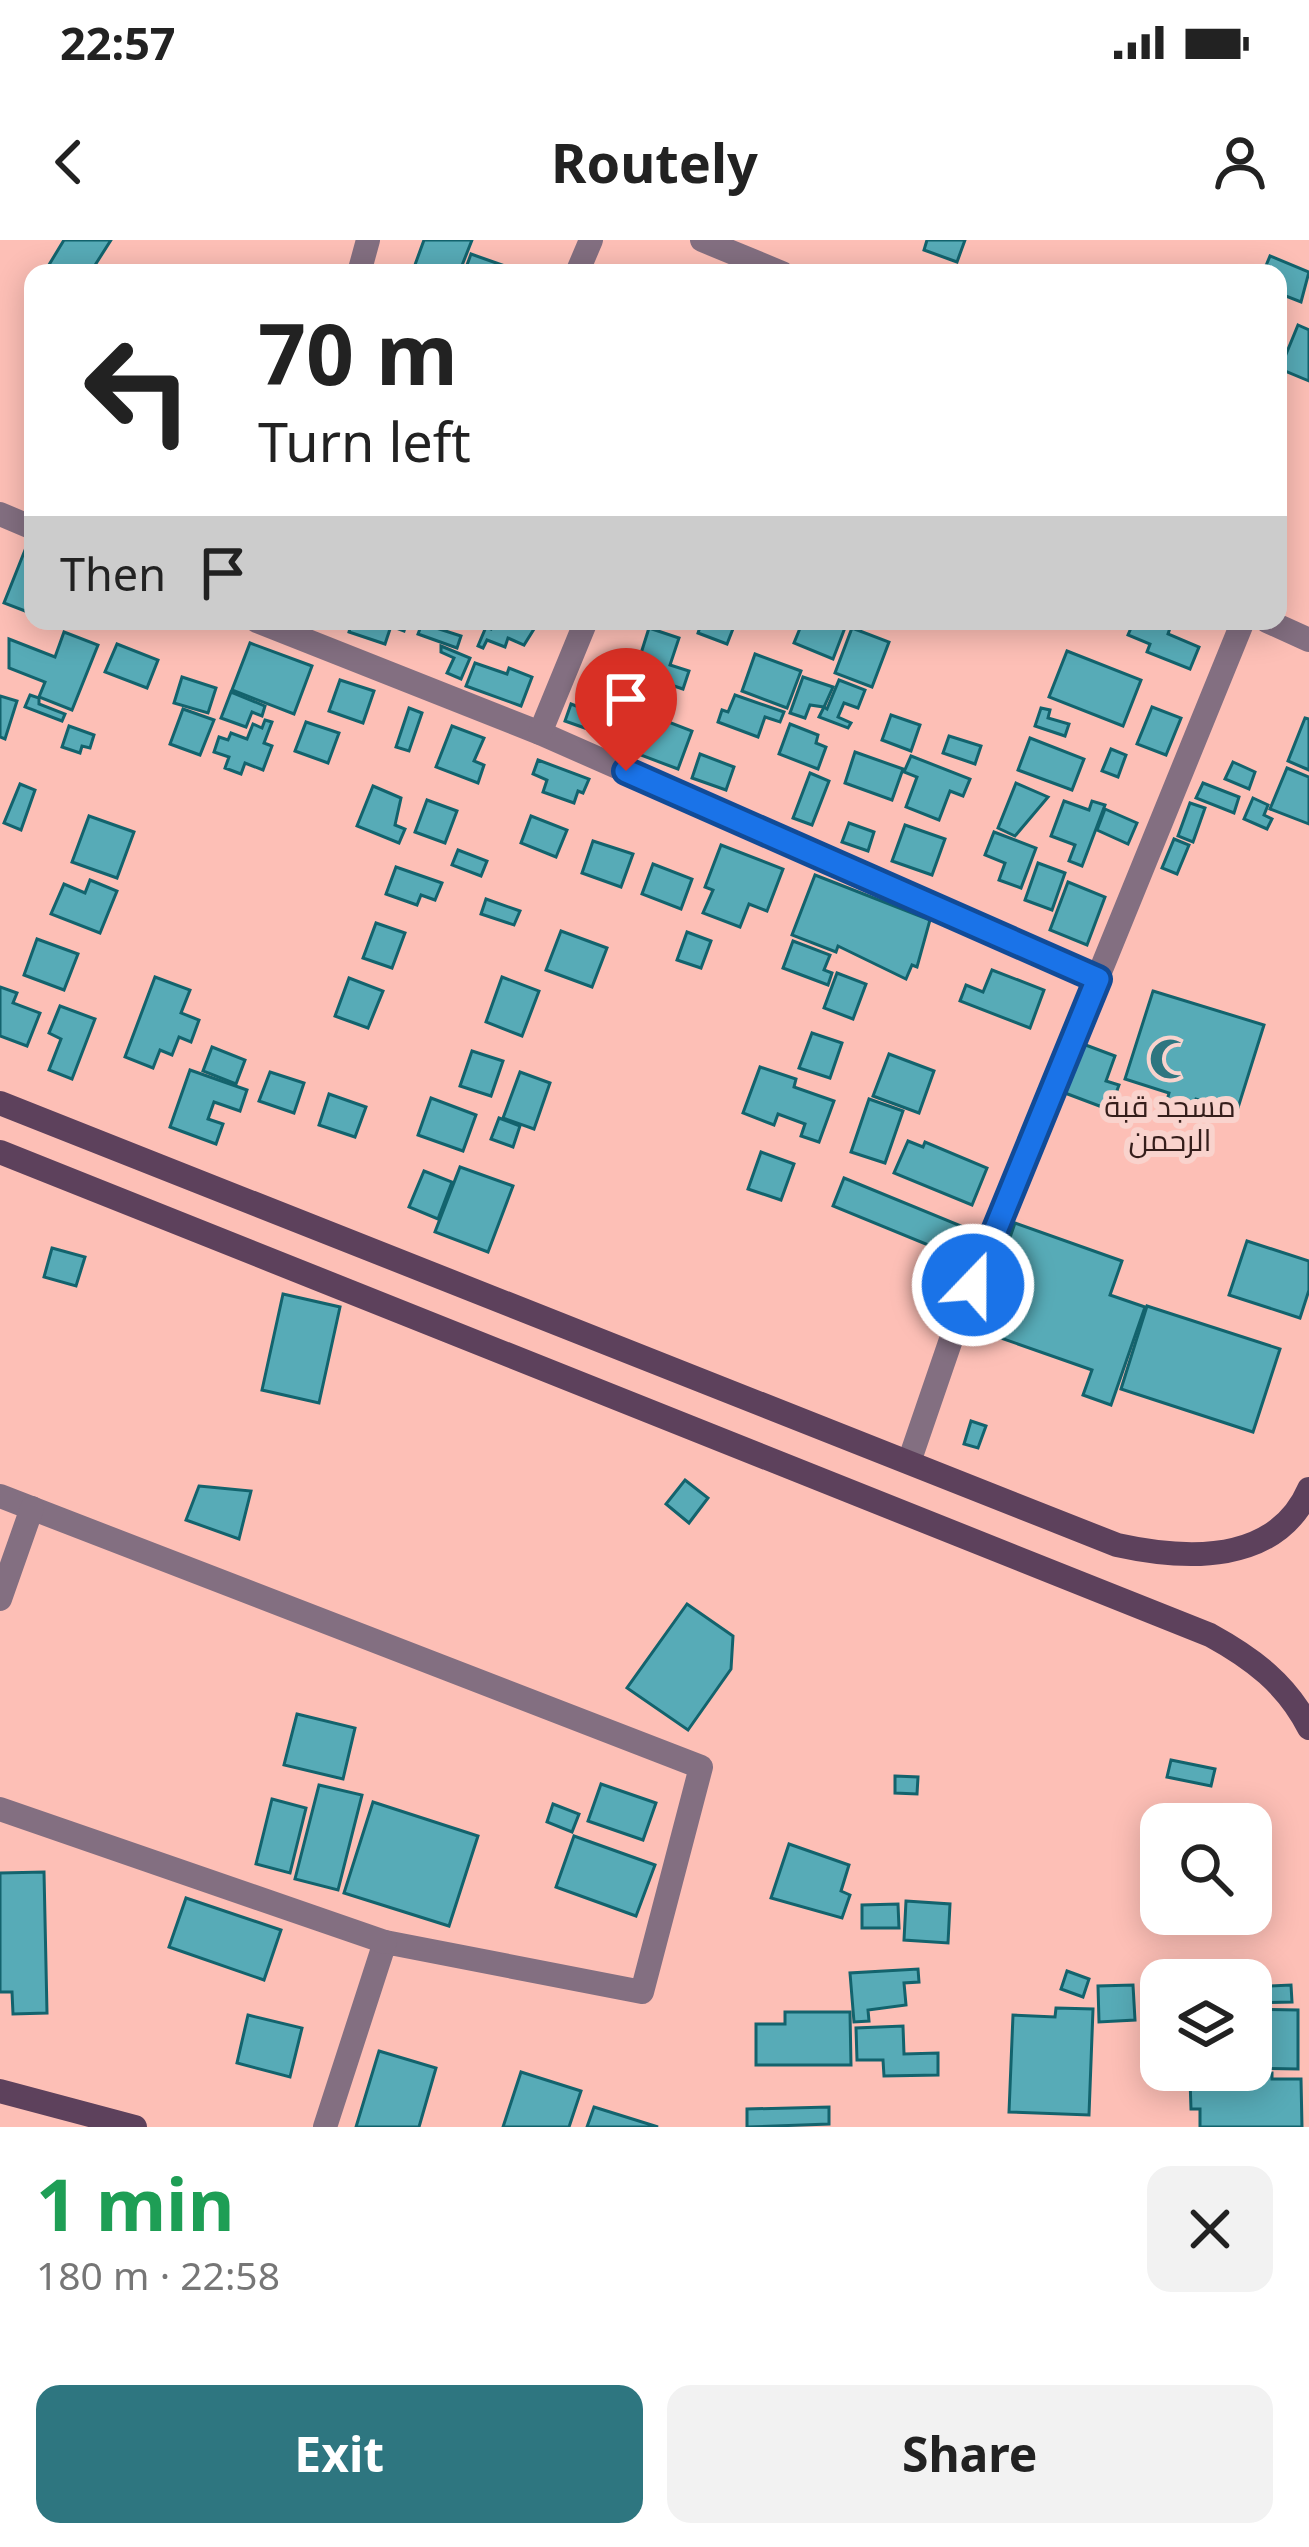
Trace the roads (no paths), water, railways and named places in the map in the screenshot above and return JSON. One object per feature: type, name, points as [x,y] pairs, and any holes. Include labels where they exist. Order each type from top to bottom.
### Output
[{"type":"street","points":[[702,240],[760,264]]},
{"type":"street","points":[[280,630],[540,733],[1098,979]]},
{"type":"street","points":[[540,733],[582,630]]},
{"type":"street","points":[[909,1462],[955,1328],[1239,630]]},
{"type":"street","points":[[0,1102],[1117,1545],[1184,1555],[1215,1554],[1258,1543],[1288,1522],[1309,1489]]},
{"type":"street","points":[[0,1152],[1210,1635],[1280,1685],[1309,1729]]},
{"type":"street","points":[[0,1496],[701,1768],[642,1992],[385,1942],[0,1809]]},
{"type":"street","points":[[0,1599],[32,1508]]},
{"type":"street","points":[[326,2127],[385,1942]]},
{"type":"street","points":[[0,2091],[134,2127]]},
{"type":"place","name":"مسجد قبة الرحمن","points":[[1170,1059]]}]
